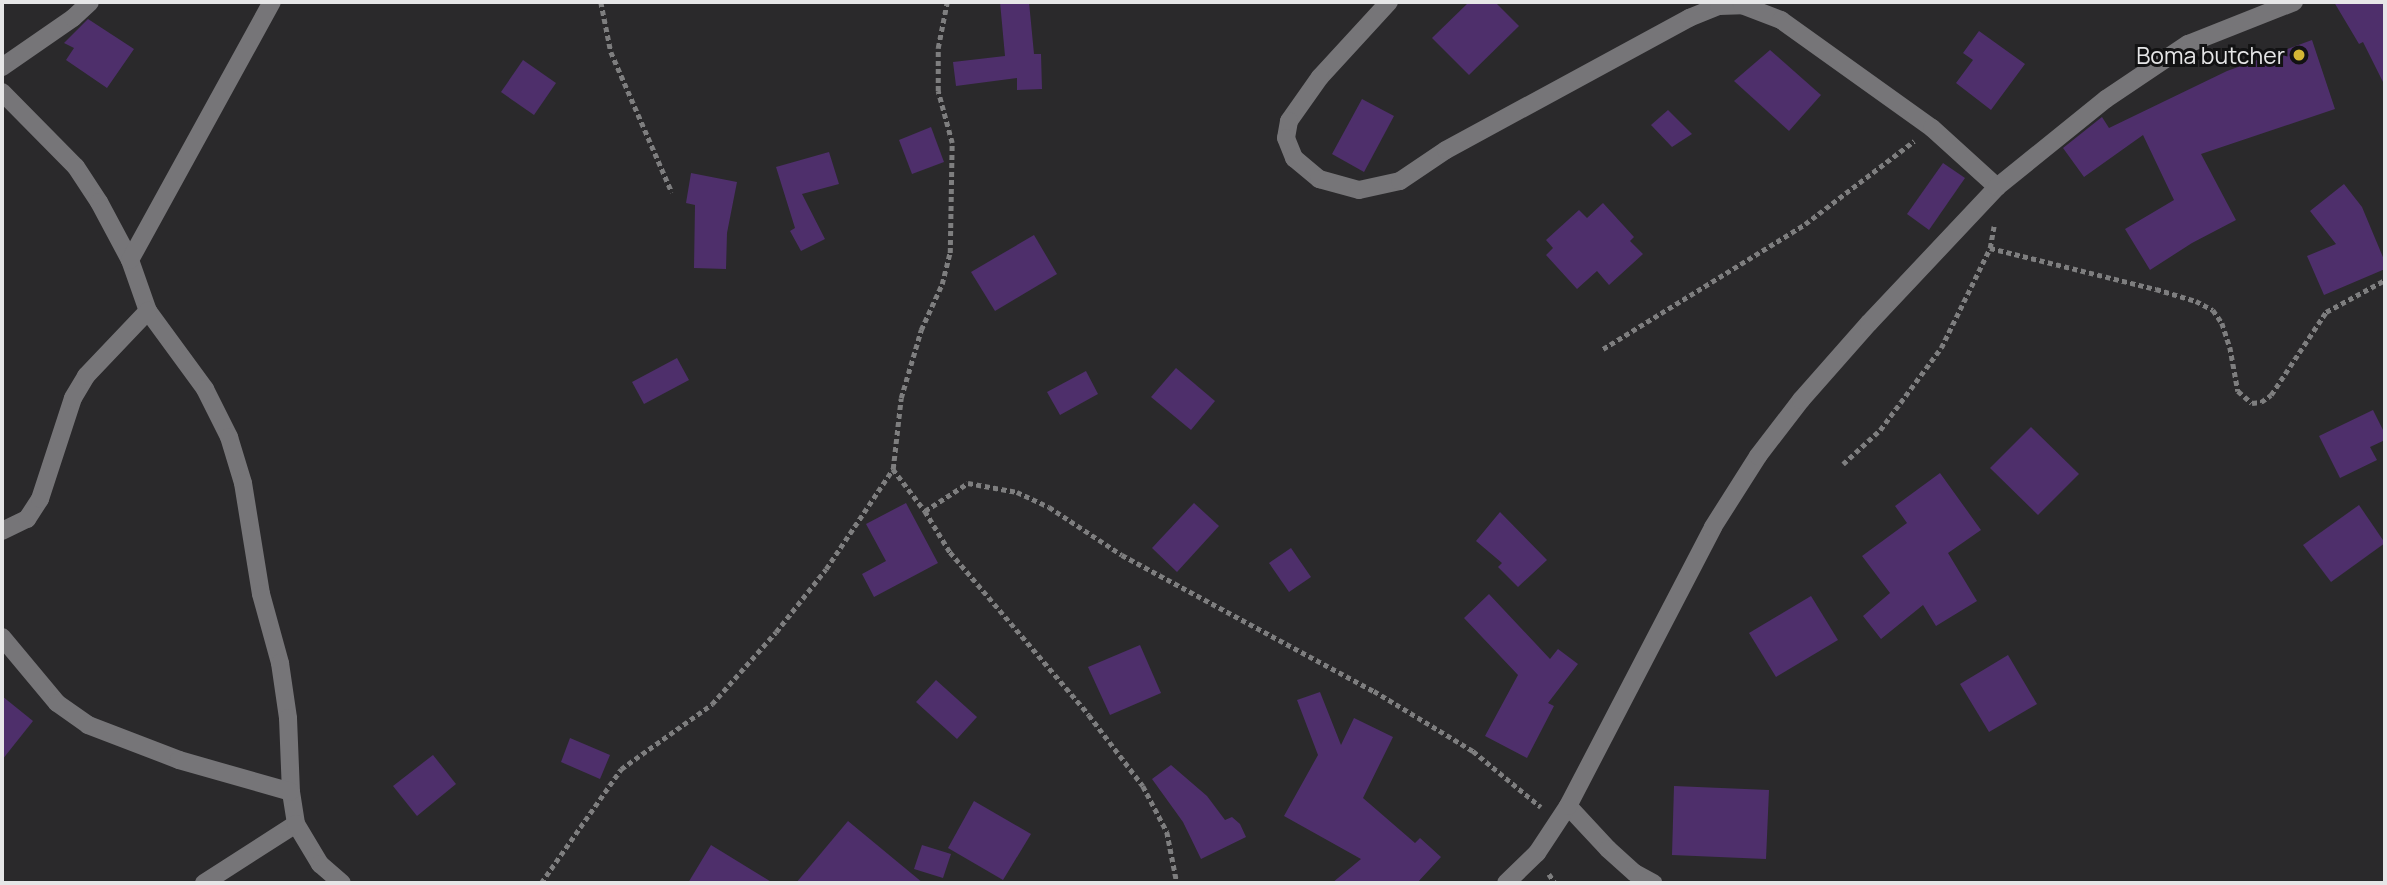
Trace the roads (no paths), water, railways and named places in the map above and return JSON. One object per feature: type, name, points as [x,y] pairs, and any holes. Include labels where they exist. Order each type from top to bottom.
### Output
[{"type":"street","points":[[2,67],[73,18],[90,2]]},
{"type":"street","points":[[130,260],[272,2]]},
{"type":"street","points":[[1389,2],[1320,77],[1289,121],[1286,138],[1294,158],[1319,179],[1359,190],[1400,181],[1446,150],[1689,18],[1719,6],[1742,5],[1781,20],[1932,128],[1997,187]]},
{"type":"street","points":[[1507,883],[1537,853],[1568,806],[1713,527],[1758,456],[1801,400],[1937,249],[1997,187],[2106,99],[2188,44],[2294,2]]},
{"type":"street","points":[[2,92],[76,167],[99,202],[130,260],[148,311],[205,389],[229,437],[243,483],[261,594],[284,690],[291,792],[296,824],[320,864],[342,883]]},
{"type":"street","points":[[2,531],[27,519],[40,499],[73,398],[86,376],[148,311]]},
{"type":"street","points":[[2,637],[57,704],[88,725],[178,760],[291,792]]},
{"type":"street","points":[[1568,806],[1608,849],[1635,873],[1653,883]]},
{"type":"street","points":[[204,883],[296,824]]},
{"type":"place","name":"Boma butcher","points":[[2299,55]]}]
